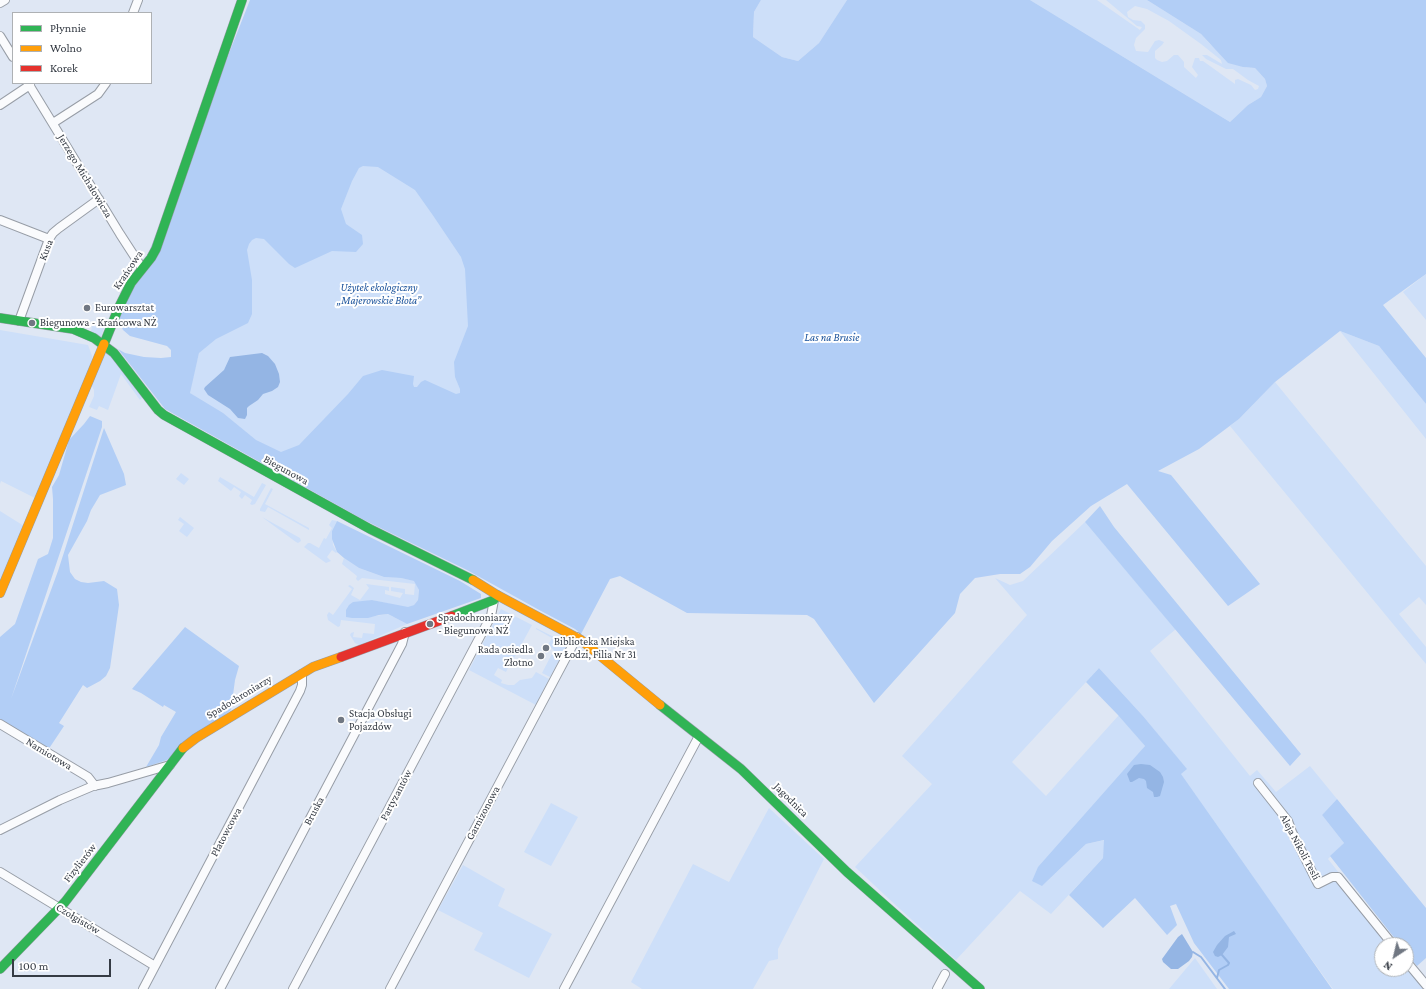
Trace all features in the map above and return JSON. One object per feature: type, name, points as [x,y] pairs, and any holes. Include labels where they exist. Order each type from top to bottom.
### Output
[{"type":"street","points":[[0,3],[5,0]]},
{"type":"street","points":[[133,12],[138,0]]},
{"type":"street","name":"Krańcowa","points":[[0,593],[122,300],[142,268],[151,258],[157,246],[242,0]]},
{"type":"street","points":[[0,36],[12,55]]},
{"type":"street","points":[[0,105],[29,84]]},
{"type":"street","name":"Jerzego Michałowicza","points":[[29,84],[142,268]]},
{"type":"street","points":[[53,123],[98,94],[105,84]]},
{"type":"street","name":"Kusa","points":[[19,321],[49,239],[58,228],[99,199]]},
{"type":"street","points":[[0,220],[49,239]]},
{"type":"street","name":"Biegunowa","points":[[0,318],[73,329],[86,334],[104,344],[116,356],[162,414],[370,529],[472,580],[496,597],[577,637]]},
{"type":"street","name":"Spadochroniarzy","points":[[170,765],[184,748],[196,738],[319,664],[496,597]]},
{"type":"street","name":"Partyzantów","points":[[292,989],[491,616],[496,597]]},
{"type":"street","name":"Bruska","points":[[220,989],[402,644],[405,632]]},
{"type":"street","name":"Jagodnica","points":[[577,637],[753,780],[841,866],[980,989]]},
{"type":"street","name":"Garnizonowa","points":[[390,989],[577,637]]},
{"type":"street","name":"Płatowcowa","points":[[143,989],[300,691],[302,685],[302,674]]},
{"type":"street","name":"Namiotowa","points":[[0,724],[88,777],[95,786]]},
{"type":"street","points":[[564,989],[699,736]]},
{"type":"street","points":[[0,830],[60,800],[95,786],[170,765]]},
{"type":"street","name":"Fizylierów","points":[[0,969],[59,908],[170,765]]},
{"type":"street","name":"Aleja Nikoli Tesli","points":[[1258,783],[1288,821],[1318,884],[1332,877],[1338,877],[1387,937]]},
{"type":"street","name":"Czołgistów","points":[[0,872],[155,966]]},
{"type":"street","points":[[1414,971],[1426,985]]},
{"type":"street","points":[[937,989],[945,974]]},
{"type":"green space","name":"Las na Brusie","points":[[250,0],[761,0],[754,12],[753,37],[782,57],[798,61],[819,43],[847,0],[1030,0],[1230,122],[1248,105],[1261,97],[1267,86],[1265,79],[1255,68],[1243,67],[1228,63],[1201,34],[1147,0],[1426,0],[1426,274],[1383,305],[1426,358],[1426,404],[1379,346],[1340,331],[1275,382],[1239,419],[1199,449],[1158,471],[1171,475],[1260,584],[1228,606],[1127,484],[1091,506],[1052,541],[1030,567],[1020,574],[1000,574],[975,578],[960,594],[955,613],[874,703],[814,619],[807,615],[687,613],[620,576],[610,579],[581,634],[575,629],[467,570],[364,520],[165,409],[118,349],[125,353],[144,357],[171,357],[171,350],[167,346],[130,336],[123,330],[118,318],[138,279]],"holes":[[[363,166],[378,167],[415,190],[461,257],[465,269],[468,326],[454,362],[455,377],[460,393],[456,394],[425,380],[417,387],[414,387],[414,376],[382,370],[363,376],[348,394],[299,445],[281,452],[256,440],[223,413],[190,393],[199,353],[216,339],[248,323],[252,314],[252,280],[247,250],[252,240],[256,238],[264,239],[295,268],[332,251],[356,252],[363,244],[362,235],[346,224],[341,209],[359,168]]]},
{"type":"green space","points":[[761,0],[847,0],[819,43],[798,61],[782,57],[753,37],[754,12]]},
{"type":"green space","points":[[1030,0],[1097,0],[1140,30],[1142,27],[1137,26],[1106,0],[1147,0],[1201,34],[1210,44],[1243,67],[1255,68],[1265,79],[1267,86],[1261,97],[1248,105],[1230,122]],"holes":[[[1135,6],[1147,9],[1169,21],[1201,44],[1221,60],[1222,64],[1207,55],[1202,55],[1206,59],[1226,69],[1233,69],[1259,86],[1258,89],[1255,90],[1251,85],[1238,79],[1235,80],[1235,84],[1203,61],[1200,61],[1199,58],[1195,58],[1192,67],[1198,75],[1196,78],[1184,67],[1184,62],[1178,55],[1174,55],[1167,61],[1162,62],[1157,60],[1155,58],[1155,51],[1164,42],[1159,40],[1155,41],[1148,52],[1136,51],[1134,45],[1136,38],[1145,29],[1145,25],[1141,21],[1133,20],[1128,17],[1127,12]]]},
{"type":"green space","name":"Użytek ekologiczny „Majerowskie Błota”","points":[[356,155],[397,156],[482,247],[467,403],[294,471],[190,393],[190,389],[199,353],[237,239]]},
{"type":"green space","points":[[1426,274],[1426,320],[1403,292]]},
{"type":"green space","points":[[92,326],[104,328],[101,337],[91,332]]},
{"type":"green space","points":[[0,330],[88,345],[92,356],[91,368],[35,498],[1,481],[0,484]]},
{"type":"green space","points":[[1340,331],[1379,346],[1426,404],[1426,439]]},
{"type":"green space","points":[[104,353],[109,353],[143,396],[140,400],[121,374],[108,410],[99,406],[97,410],[89,407],[94,396],[94,390],[91,384]]},
{"type":"green space","points":[[1275,382],[1426,566],[1426,605],[1419,597],[1399,614],[1426,647],[1426,664],[1230,426],[1239,419]]},
{"type":"green space","points":[[90,416],[102,421],[102,427],[11,699],[58,571],[104,428],[124,474],[126,485],[100,495],[68,555],[70,572],[75,579],[88,583],[104,581],[117,589],[119,605],[110,668],[106,676],[100,681],[87,688],[83,685],[59,723],[64,726],[48,750],[0,720],[0,637],[15,624],[38,559],[48,554],[53,538],[52,487],[59,475],[69,440]]},
{"type":"green space","points":[[181,473],[189,479],[184,485],[176,479]]},
{"type":"green space","points":[[220,477],[254,497],[262,483],[266,485],[255,504],[252,505],[250,504],[252,500],[245,495],[242,499],[239,496],[241,492],[234,487],[231,491],[218,481]]},
{"type":"green space","points":[[271,488],[273,489],[265,504],[309,528],[309,530],[268,507],[265,512],[260,511]]},
{"type":"green space","points":[[1100,506],[1114,527],[1301,754],[1290,766],[1085,522]]},
{"type":"green space","points":[[0,511],[24,526],[0,581]]},
{"type":"green space","points":[[180,517],[194,528],[187,537],[179,531],[184,524],[178,520]]},
{"type":"green space","points":[[262,517],[300,538],[301,541],[298,543],[296,542]]},
{"type":"green space","points":[[332,520],[337,521],[332,531],[333,545],[337,552],[336,553],[332,550],[327,557],[331,561],[326,563],[304,547],[310,543],[319,548],[324,538],[326,539],[332,528],[329,525]]},
{"type":"green space","points":[[337,521],[460,581],[481,594],[481,598],[407,624],[388,614],[368,618],[346,617],[346,610],[353,602],[372,600],[408,607],[414,605],[418,600],[419,590],[414,581],[401,578],[384,577],[359,568],[344,558],[337,552],[332,539],[332,531]]},
{"type":"green space","points":[[1085,522],[1176,629],[1150,651],[1250,776],[1257,770],[1276,792],[1310,766],[1337,799],[1322,815],[1344,843],[1328,859],[1390,937],[1374,937],[1374,977],[1414,977],[1414,968],[1426,984],[1426,989],[1333,989],[1180,774],[1186,769],[1143,716],[1099,668],[1012,762],[1046,796],[1119,715],[1145,746],[1042,886],[1086,844],[1105,840],[1103,858],[1051,914],[1020,891],[956,960],[855,867],[932,784],[902,756],[1027,615],[995,578],[1010,585],[1023,581]]},
{"type":"green space","points":[[344,558],[359,568],[384,577],[415,581],[419,590],[418,600],[414,605],[408,608],[372,600],[364,602],[363,618],[388,614],[407,624],[359,645],[355,643],[350,635],[351,633],[354,632],[353,637],[362,638],[363,633],[374,634],[375,624],[341,620],[340,626],[338,627],[328,620],[327,615],[329,612],[333,615],[352,589],[348,586],[350,585],[354,588],[351,595],[360,600],[369,588],[366,584],[389,587],[389,591],[385,590],[385,594],[400,598],[403,593],[391,591],[391,587],[405,589],[405,594],[414,595],[415,584],[362,578],[358,581],[356,579],[357,576],[342,564]]},
{"type":"green space","points":[[501,609],[532,625],[513,660],[508,657],[506,662],[510,664],[506,672],[498,668],[494,675],[502,680],[501,683],[508,685],[514,685],[520,680],[532,678],[536,672],[549,679],[536,705],[469,670]]},
{"type":"green space","points":[[185,627],[239,666],[235,680],[231,710],[167,760],[146,767],[176,712],[164,705],[163,707],[132,689]]},
{"type":"green space","points":[[536,628],[568,644],[550,677],[542,673],[554,650],[548,645],[552,638]]},
{"type":"green space","points":[[1099,668],[1143,716],[1187,769],[1181,774],[1332,989],[1229,989],[1194,943],[1176,904],[1170,906],[1177,925],[1167,935],[1135,898],[1103,928],[1069,895],[1103,858],[1104,840],[1086,844],[1042,886],[1032,881],[1038,867],[1145,746],[1086,682]]},
{"type":"green space","points":[[1337,799],[1426,908],[1426,958],[1417,966],[1414,962],[1414,937],[1394,937],[1330,856],[1344,843],[1322,815]]},
{"type":"green space","points":[[551,803],[578,817],[551,866],[524,852]]},
{"type":"green space","points":[[769,808],[824,859],[778,949],[778,959],[769,961],[753,989],[642,989],[631,982],[693,864],[729,882]]},
{"type":"green space","points":[[463,865],[505,889],[498,906],[552,934],[529,978],[474,950],[483,933],[438,910]]},
{"type":"green space","points":[[1195,958],[1217,989],[1169,989]]},
{"type":"shaded area","points":[[262,353],[268,356],[275,364],[280,382],[278,387],[263,394],[258,400],[247,408],[247,415],[245,419],[238,418],[230,409],[208,395],[204,389],[224,370],[230,357]]},
{"type":"shaded area","points":[[1134,765],[1150,765],[1160,772],[1163,777],[1164,782],[1160,796],[1154,797],[1153,792],[1147,788],[1146,781],[1144,779],[1139,778],[1130,782],[1127,774]]},
{"type":"shaded area","points":[[1234,931],[1236,934],[1229,937],[1228,947],[1222,955],[1218,957],[1215,956],[1213,952],[1217,945],[1225,936]]},
{"type":"shaded area","points":[[1182,934],[1193,952],[1192,957],[1178,969],[1171,969],[1163,962],[1162,959],[1178,937]]},
{"type":"waterway","points":[[1193,952],[1201,957],[1225,989]]},
{"type":"waterway","points":[[1217,978],[1219,970],[1229,963],[1222,955]]},
{"type":"traffic: fast","points":[[104,344],[119,307],[131,283],[151,258],[156,249],[242,0]]},
{"type":"traffic: fast","points":[[0,318],[73,329],[94,338],[114,353],[158,410],[164,415],[370,529],[473,580]]},
{"type":"traffic: fast","points":[[452,616],[494,600],[497,595]]},
{"type":"traffic: fast","points":[[660,705],[741,769],[847,872],[980,989]]},
{"type":"traffic: fast","points":[[0,969],[65,902],[183,748]]},
{"type":"traffic: slow","points":[[0,593],[104,344]]},
{"type":"traffic: slow","points":[[473,580],[497,595],[581,640],[660,705]]},
{"type":"traffic: slow","points":[[183,748],[196,738],[313,667],[341,657]]},
{"type":"traffic: jam","points":[[341,657],[452,616]]},
{"type":"place","name":"Eurowarsztat","points":[[87,308]]},
{"type":"place","name":"Biegunowa - Krańcowa NŻ","points":[[32,323]]},
{"type":"place","name":"Spadochroniarzy - Biegunowa NŻ","points":[[430,624]]},
{"type":"place","name":"Biblioteka Miejska w Łodzi, Filia Nr 31","points":[[546,648]]},
{"type":"place","name":"Rada osiedla Złotno","points":[[541,656]]},
{"type":"place","name":"Stacja Obsługi Pojazdów","points":[[341,720]]}]
